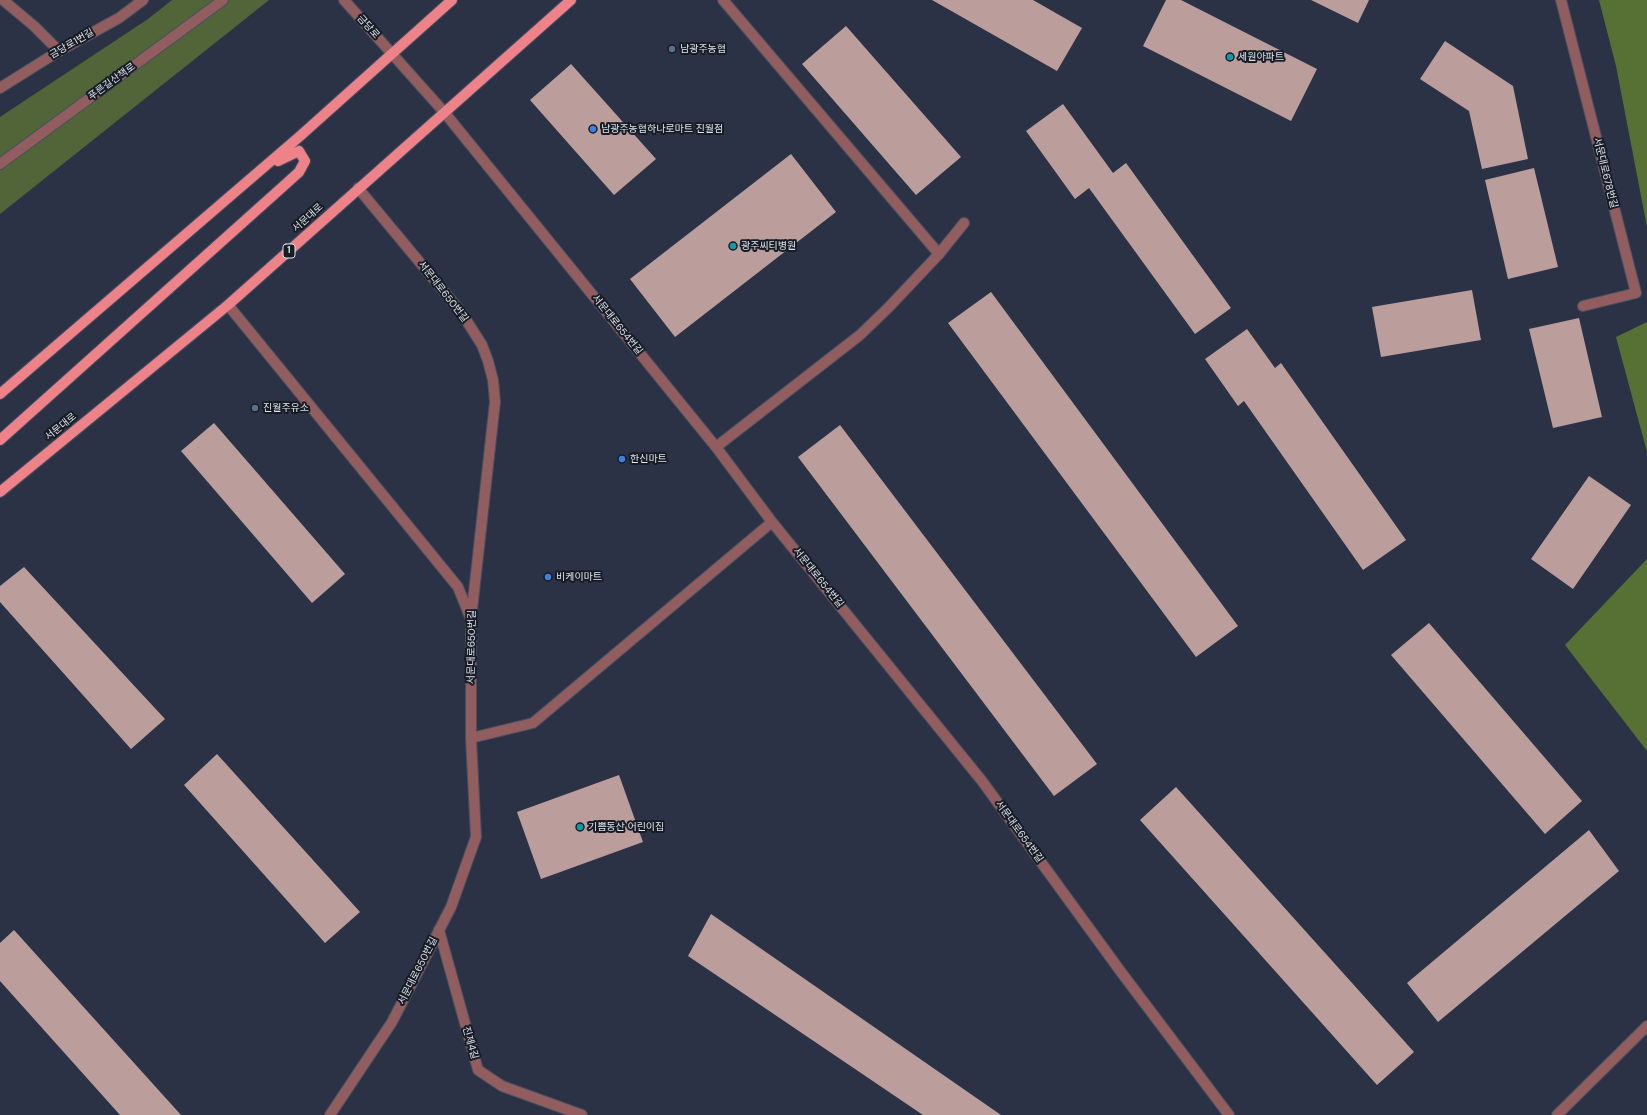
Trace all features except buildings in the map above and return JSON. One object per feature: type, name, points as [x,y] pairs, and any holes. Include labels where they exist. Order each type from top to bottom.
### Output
[{"type":"main road","points":[[0,394],[250,179],[452,0]]},
{"type":"main road","name":"서문대로","points":[[0,492],[228,306],[358,188],[571,0]]},
{"type":"main road","points":[[0,440],[299,172],[305,161],[299,151],[293,152],[250,179]]},
{"type":"street","points":[[3,0],[34,26],[59,51]]},
{"type":"street","name":"금당로1번길","points":[[0,88],[59,51],[119,18],[143,0]]},
{"type":"street","name":"푸른길산책로","points":[[0,164],[223,0]]},
{"type":"street","name":"금당로","points":[[344,0],[392,53]]},
{"type":"street","points":[[722,0],[939,254]]},
{"type":"street","name":"서문대로678번길","points":[[1561,0],[1636,293],[1583,306]]},
{"type":"street","name":"서문대로654번길","points":[[392,53],[444,112],[716,447],[772,522],[982,781],[1116,965],[1229,1115]]},
{"type":"street","name":"서문대로650번길","points":[[330,1115],[392,1022],[451,908],[476,837],[471,738],[471,619],[495,402],[493,380],[482,345],[461,312],[358,188]]},
{"type":"street","points":[[716,447],[860,335],[889,308],[939,254],[964,223]]},
{"type":"street","points":[[228,306],[458,587],[471,619]]},
{"type":"street","points":[[471,738],[533,723],[772,522]]},
{"type":"street","name":"진제4길","points":[[439,930],[478,1070],[502,1086],[582,1115]]},
{"type":"street","points":[[1557,1115],[1647,1026]]},
{"type":"green space","points":[[172,0],[269,0],[0,214],[0,117],[148,19]]},
{"type":"green space","points":[[1599,0],[1647,0],[1647,227],[1616,66]]},
{"type":"green space","points":[[1647,322],[1647,452],[1616,337]]},
{"type":"green space","points":[[1647,559],[1647,751],[1565,645]]},
{"type":"place","name":"남광주농협","points":[[672,49]]},
{"type":"place","name":"세원아파트","points":[[1230,57]]},
{"type":"place","name":"남광주농협하나로마트 진월점","points":[[593,129]]},
{"type":"place","name":"광주씨티병원","points":[[733,246]]},
{"type":"place","name":"진월주유소","points":[[255,408]]},
{"type":"place","name":"한신마트","points":[[622,459]]},
{"type":"place","name":"비케이마트","points":[[548,577]]},
{"type":"place","name":"기쁨동산 어린이집","points":[[580,827]]}]
